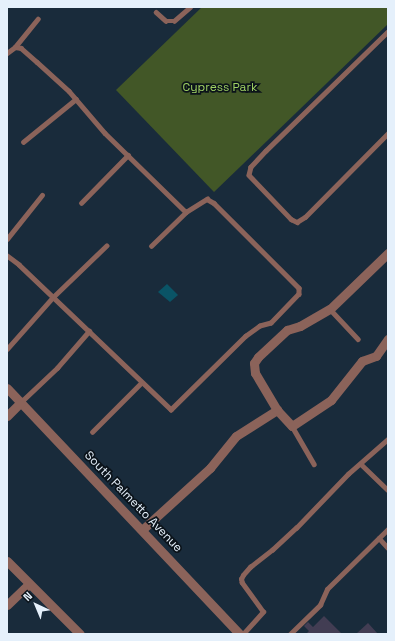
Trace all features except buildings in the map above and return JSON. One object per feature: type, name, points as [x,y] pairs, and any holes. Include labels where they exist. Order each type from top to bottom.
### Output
[{"type":"street","points":[[388,253],[330,309],[320,316],[284,332],[254,363],[255,373],[277,410],[292,426],[331,400],[362,361],[376,356],[388,339]]},
{"type":"street","name":"South Palmetto Avenue","points":[[7,388],[242,634]]},
{"type":"street","points":[[7,416],[21,402]]},
{"type":"street","points":[[143,529],[210,468],[236,436],[277,410]]},
{"type":"street","points":[[7,561],[80,634]]},
{"type":"street","points":[[7,606],[29,584]]},
{"type":"lane","points":[[156,12],[166,21],[174,21],[190,7]]},
{"type":"lane","points":[[7,53],[15,47],[38,19]]},
{"type":"lane","points":[[388,32],[266,151],[251,167],[249,175],[276,205],[291,219],[297,222],[305,217],[388,133]]},
{"type":"lane","points":[[15,47],[21,48],[76,99],[105,133],[186,212]]},
{"type":"lane","points":[[23,142],[76,99]]},
{"type":"lane","points":[[81,203],[128,156]]},
{"type":"lane","points":[[7,239],[42,195]]},
{"type":"lane","points":[[7,256],[53,297],[141,383],[171,410],[246,336],[260,326],[271,322],[299,294],[299,288],[214,203],[207,199],[186,212],[151,246]]},
{"type":"lane","points":[[7,349],[53,297],[106,246]]},
{"type":"lane","points":[[330,309],[358,339]]},
{"type":"lane","points":[[21,402],[57,368],[89,331]]},
{"type":"lane","points":[[92,432],[141,383]]},
{"type":"lane","points":[[292,426],[314,464]]},
{"type":"lane","points":[[242,634],[263,612],[242,583],[242,575],[296,528],[348,474],[388,439]]},
{"type":"lane","points":[[361,464],[388,490]]},
{"type":"lane","points":[[290,634],[320,605],[327,589],[388,529]]},
{"type":"lane","points":[[379,538],[388,548]]},
{"type":"green space","name":"Cypress Park","points":[[202,7],[388,7],[388,24],[214,192],[116,90]]},
{"type":"water","points":[[167,284],[178,295],[170,302],[158,292]]}]
